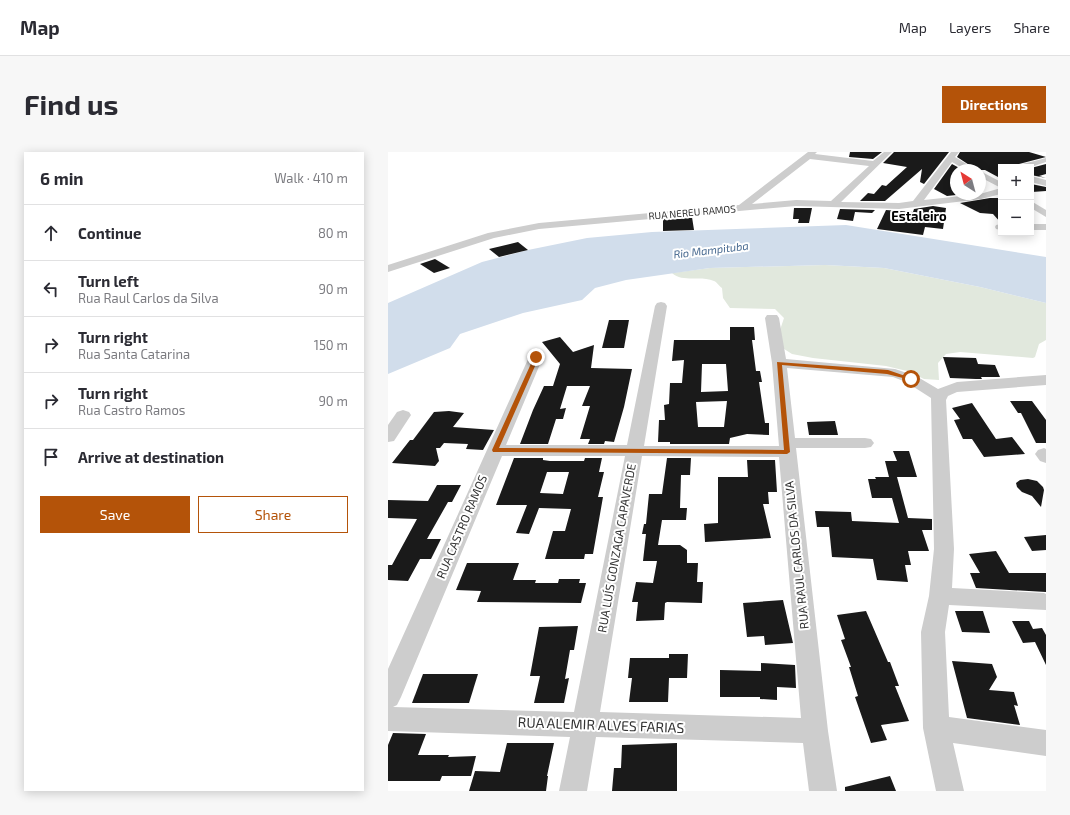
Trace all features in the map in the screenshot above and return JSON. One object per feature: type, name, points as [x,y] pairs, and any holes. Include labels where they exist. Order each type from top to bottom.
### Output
[{"type":"street","points":[[833,204],[888,152]]},
{"type":"street","points":[[741,208],[811,154],[875,164]]},
{"type":"street","points":[[916,204],[953,155],[964,164]]},
{"type":"street","points":[[1019,164],[1022,157]]},
{"type":"street","points":[[1032,164],[1046,160]]},
{"type":"street","points":[[986,177],[998,183]]},
{"type":"street","points":[[1034,180],[1046,183]]},
{"type":"street","name":"RUA NEREU RAMOS","points":[[388,269],[481,238],[522,228],[600,219],[796,203],[884,207],[981,196],[998,192]]},
{"type":"street","points":[[1034,206],[1046,214]]},
{"type":"street","points":[[1034,227],[1046,227]]},
{"type":"street","name":"RUA LUÍS GONZAGA CAPAVERDE","points":[[574,791],[661,306]]},
{"type":"street","name":"RUA RAUL CARLOS DA SILVA","points":[[772,318],[779,363],[815,731],[823,791]]},
{"type":"street","name":"RUA CASTRO RAMOS","points":[[388,697],[536,357]]},
{"type":"street","points":[[779,363],[895,373],[911,379],[939,396]]},
{"type":"street","points":[[950,791],[936,728],[933,632],[940,596],[944,549],[938,400],[939,396],[944,391],[957,387],[1046,380]]},
{"type":"street","points":[[388,438],[403,415]]},
{"type":"street","points":[[495,450],[635,451],[787,448],[865,443]]},
{"type":"street","points":[[940,596],[1044,602]]},
{"type":"street","name":"RUA ALEMIR ALVES FARIAS","points":[[388,719],[815,731]]},
{"type":"street","points":[[936,728],[1046,743]]},
{"type":"shaded area","points":[[825,265],[884,268],[980,287],[1046,303],[1046,340],[1039,344],[1035,357],[1033,358],[960,352],[946,354],[938,363],[939,380],[924,379],[907,371],[886,366],[813,358],[792,354],[781,347],[780,330],[784,318],[775,309],[730,308],[723,298],[722,288],[715,282],[709,279],[681,278],[672,273],[710,268]]},
{"type":"water","name":"Rio Mampituba","points":[[846,225],[1046,257],[1046,303],[980,287],[884,268],[825,265],[710,268],[626,280],[595,288],[582,300],[523,313],[460,334],[450,348],[388,374],[388,303],[482,262],[528,250],[587,238],[652,232]]},
{"type":"building","points":[[850,152],[882,152],[873,159],[849,157]]},
{"type":"building","points":[[894,152],[949,152],[924,184],[920,182],[922,169],[885,201],[860,201],[868,193],[874,194],[882,185],[886,186],[907,167],[883,163]]},
{"type":"building","points":[[960,152],[1029,152],[1046,157],[1019,164],[998,164],[998,177],[986,171],[986,164],[968,164],[957,157]]},
{"type":"building","points":[[1046,164],[1046,174],[1039,176],[1046,178],[1034,176],[1034,167]]},
{"type":"building","points":[[950,167],[950,196],[947,196],[934,189]]},
{"type":"building","points":[[1034,185],[1046,187],[1046,191],[1034,192]]},
{"type":"building","points":[[998,198],[998,220],[993,214],[980,213],[960,203],[986,200],[986,199]]},
{"type":"building","points":[[933,206],[946,208],[943,229],[925,227],[923,235],[877,229],[886,210],[913,212],[914,209]]},
{"type":"building","points":[[794,208],[812,208],[809,223],[798,223],[799,219],[793,219]]},
{"type":"building","points":[[840,209],[875,210],[872,213],[855,212],[853,221],[837,219]]},
{"type":"building","points":[[692,217],[694,230],[663,231],[663,219]]},
{"type":"building","points":[[518,242],[528,250],[499,257],[489,249]]},
{"type":"building","points":[[435,259],[450,268],[434,273],[420,264]]},
{"type":"building","points":[[609,320],[629,320],[624,348],[602,348]]},
{"type":"building","points":[[730,327],[754,327],[755,340],[752,340],[756,371],[760,371],[762,382],[759,382],[765,423],[769,423],[769,435],[747,434],[730,438],[729,444],[670,444],[670,442],[658,442],[659,420],[665,420],[664,405],[669,404],[670,383],[682,383],[684,360],[672,361],[674,340],[730,340]],"holes":[[[702,364],[726,364],[728,391],[701,392]],[[727,401],[724,427],[698,427],[696,402]]]},
{"type":"building","points":[[560,337],[573,352],[594,345],[591,368],[632,369],[624,407],[614,442],[605,441],[604,444],[588,444],[590,439],[580,439],[590,406],[582,406],[590,386],[567,386],[560,409],[566,408],[563,419],[556,419],[548,444],[520,444],[544,386],[553,386],[560,364],[542,342]]},
{"type":"building","points":[[943,357],[976,358],[978,364],[995,365],[1000,377],[981,377],[982,379],[950,378]]},
{"type":"building","points":[[1010,401],[1032,401],[1046,420],[1046,443],[1036,443],[1021,413],[1018,413]]},
{"type":"building","points":[[972,403],[996,439],[1012,437],[1025,454],[984,457],[972,439],[963,439],[954,420],[960,419],[952,408]]},
{"type":"building","points":[[449,411],[464,413],[453,427],[494,430],[483,450],[466,449],[468,444],[444,443],[440,448],[436,448],[439,461],[435,466],[392,463],[410,440],[413,440],[434,412]]},
{"type":"building","points":[[835,421],[838,435],[809,435],[807,422]]},
{"type":"building","points":[[893,451],[909,451],[917,477],[889,477],[885,461],[897,461]]},
{"type":"building","points":[[514,458],[543,458],[543,460],[550,461],[584,461],[585,458],[602,458],[599,472],[604,472],[598,497],[603,497],[593,554],[585,554],[584,559],[545,559],[553,531],[565,531],[571,509],[539,508],[529,534],[516,533],[527,505],[496,505]],"holes":[[[547,472],[569,472],[563,494],[540,493]]]},
{"type":"building","points":[[667,458],[691,458],[690,475],[681,475],[680,508],[687,508],[686,520],[662,520],[658,545],[680,545],[687,550],[687,563],[698,563],[697,582],[703,582],[702,603],[667,602],[665,603],[664,620],[636,621],[638,602],[632,602],[636,582],[653,583],[657,561],[643,561],[646,534],[642,534],[644,524],[646,524],[649,494],[662,494]]},
{"type":"building","points":[[747,460],[775,460],[777,492],[768,492],[769,504],[763,504],[771,538],[705,542],[704,524],[718,523],[718,477],[748,477]]},
{"type":"building","points":[[875,477],[897,477],[908,518],[932,519],[932,530],[922,530],[929,551],[908,551],[911,565],[905,565],[908,582],[877,580],[873,559],[832,557],[829,527],[817,527],[815,511],[851,512],[852,521],[899,523],[892,498],[872,498],[868,479],[876,479]]},
{"type":"building","points":[[1028,479],[1037,481],[1043,487],[1044,490],[1041,507],[1032,496],[1022,492],[1017,487],[1016,483],[1020,480]]},
{"type":"building","points":[[437,485],[461,485],[452,502],[448,502],[427,539],[441,539],[431,559],[420,559],[408,581],[388,580],[388,565],[392,565],[417,519],[388,518],[388,500],[428,501]]},
{"type":"building","points":[[1046,535],[1046,550],[1032,551],[1024,537]]},
{"type":"building","points":[[996,551],[1009,573],[1046,573],[1046,592],[976,588],[970,573],[980,573],[969,554]]},
{"type":"building","points":[[467,563],[519,563],[513,580],[536,580],[535,583],[558,583],[559,579],[580,579],[579,583],[586,583],[581,603],[477,602],[481,591],[456,590]]},
{"type":"building","points":[[783,600],[793,643],[765,645],[764,636],[747,637],[743,603]]},
{"type":"building","points":[[866,611],[888,662],[890,662],[899,686],[895,686],[909,721],[881,725],[887,740],[871,743],[855,697],[858,696],[849,667],[851,667],[841,640],[845,639],[837,615]]},
{"type":"building","points":[[955,611],[983,611],[990,633],[962,632]]},
{"type":"building","points":[[1012,621],[1029,621],[1033,629],[1042,628],[1046,635],[1046,665],[1035,642],[1023,643]]},
{"type":"building","points":[[578,626],[574,650],[570,650],[565,679],[569,678],[564,703],[534,703],[540,676],[530,676],[539,627]]},
{"type":"building","points":[[669,654],[688,654],[687,678],[669,678],[668,702],[629,702],[632,678],[628,678],[630,658],[669,658]]},
{"type":"building","points":[[952,661],[992,664],[997,677],[989,690],[1014,692],[1018,706],[1014,705],[1020,725],[967,718]]},
{"type":"building","points":[[761,663],[795,665],[796,688],[777,687],[777,700],[760,699],[760,697],[720,697],[720,670],[761,671]]},
{"type":"building","points":[[423,674],[478,674],[469,703],[412,703]]},
{"type":"building","points":[[393,733],[426,734],[418,755],[449,755],[448,757],[476,756],[471,776],[442,776],[440,781],[388,781],[388,745]]},
{"type":"building","points":[[507,743],[554,743],[547,776],[546,791],[469,791],[475,771],[500,772]]},
{"type":"building","points":[[677,743],[677,791],[612,791],[614,768],[621,768],[622,745]]},
{"type":"building","points":[[890,776],[896,791],[845,791],[845,787]]},
{"type":"district","name":"Estaleiro","points":[[919,216]]},
{"type":"route","points":[[536,357],[495,450],[787,452],[779,363],[888,372],[903,375],[911,379]]}]
